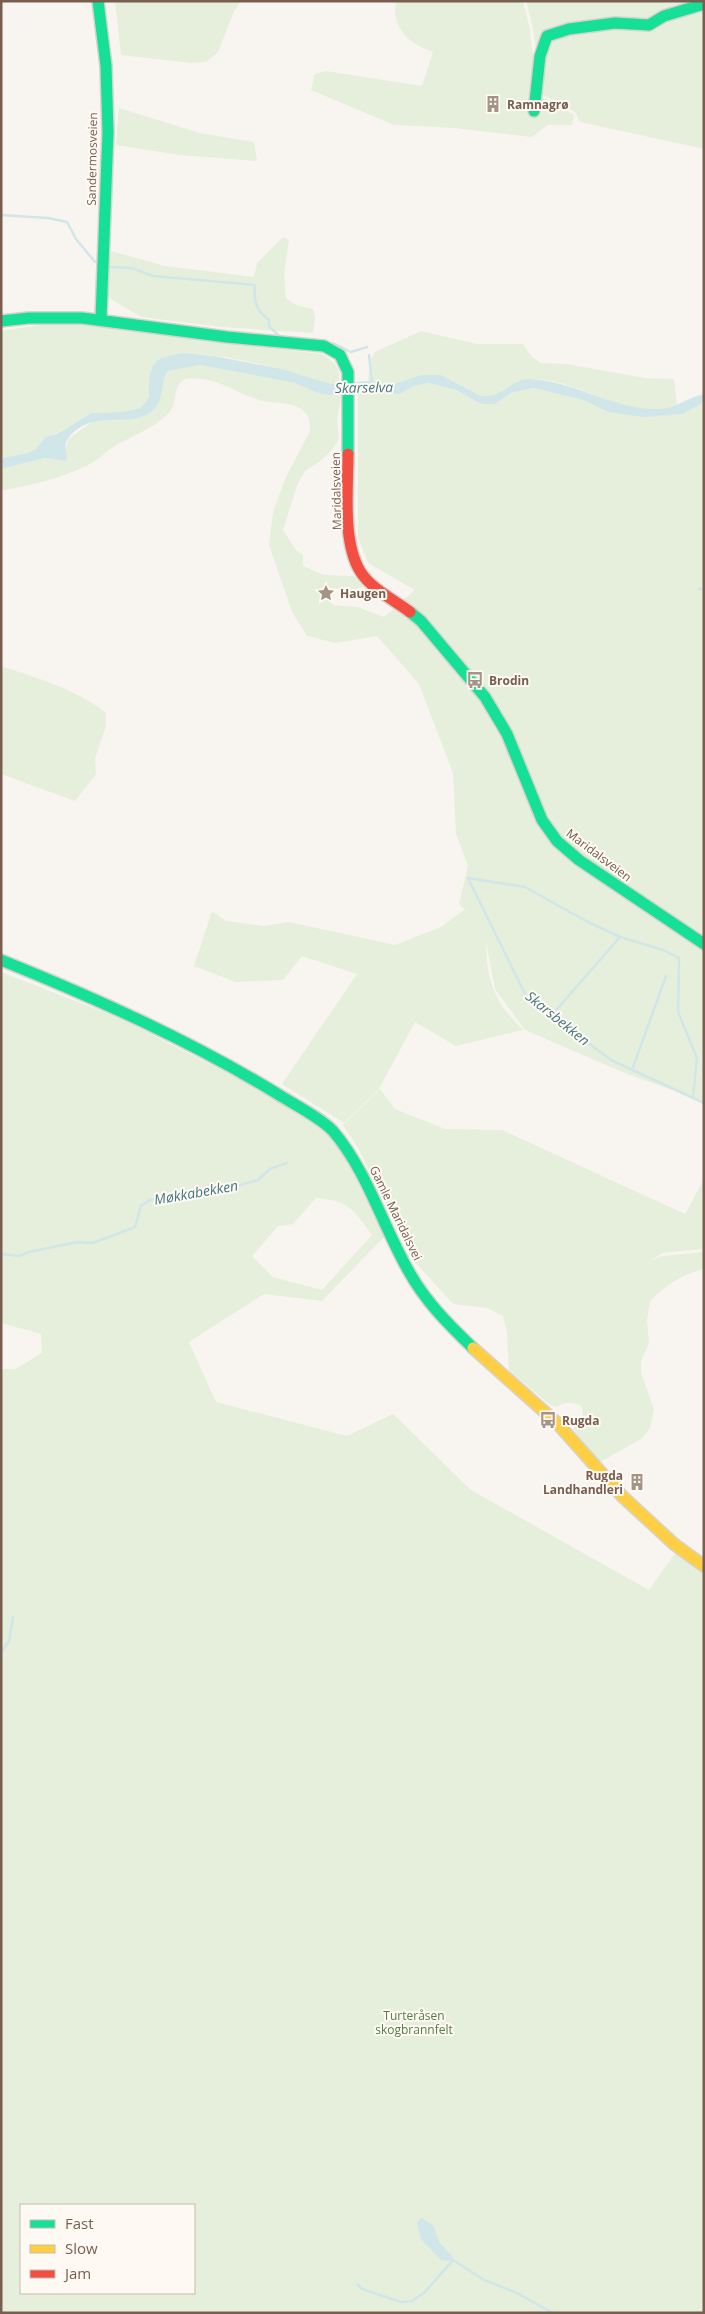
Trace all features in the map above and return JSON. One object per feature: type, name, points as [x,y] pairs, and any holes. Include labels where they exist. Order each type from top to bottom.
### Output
[{"type":"street","name":"Sandermosveien","points":[[98,1],[106,66],[108,132],[101,318]]},
{"type":"street","points":[[534,111],[540,56],[547,36],[569,29],[615,23],[648,25],[664,16],[704,4]]},
{"type":"street","name":"Maridalsveien","points":[[1,321],[40,316],[101,318],[225,336],[324,346],[335,350],[347,365],[350,379],[348,518],[352,551],[360,570],[371,583],[408,609],[426,626],[488,702],[507,734],[542,820],[557,841],[579,860],[704,944]]},
{"type":"street","name":"Gamle Maridalsvei","points":[[1,960],[78,991],[228,1064],[282,1096],[331,1130],[352,1156],[408,1269],[438,1314],[487,1362],[556,1423],[622,1496],[674,1544],[704,1566]]},
{"type":"green space","points":[[115,1],[241,1],[234,11],[218,52],[206,62],[191,63],[121,55]]},
{"type":"green space","points":[[396,1],[523,1],[530,30],[537,94],[574,115],[572,125],[548,125],[532,137],[454,128],[394,125],[311,90],[315,74],[326,71],[422,86],[433,52],[424,49],[404,34],[396,19]]},
{"type":"green space","points":[[526,1],[704,1],[704,149],[580,122],[575,112],[542,94],[533,28]]},
{"type":"green space","points":[[119,108],[200,133],[254,142],[257,161],[179,155],[116,145]]},
{"type":"green space","points":[[283,237],[289,240],[284,274],[286,298],[296,305],[313,309],[315,317],[313,333],[221,327],[141,317],[106,296],[111,251],[165,266],[254,277],[257,263]]},
{"type":"green space","points":[[46,324],[91,324],[321,354],[334,363],[338,369],[338,385],[220,356],[177,354],[160,359],[151,368],[149,397],[141,408],[122,412],[91,413],[56,434],[45,437],[36,449],[28,453],[1,458],[1,331]]},
{"type":"green space","points":[[421,331],[477,344],[523,344],[532,357],[541,363],[566,364],[645,378],[674,379],[677,406],[658,410],[640,409],[622,405],[567,385],[531,379],[517,382],[502,392],[489,396],[481,396],[441,375],[421,375],[394,384],[368,381],[370,361],[375,352]]},
{"type":"green space","points":[[200,365],[295,383],[330,395],[342,394],[337,419],[339,439],[332,450],[319,462],[306,470],[298,483],[283,530],[296,550],[303,555],[303,566],[324,575],[354,576],[363,587],[352,590],[328,588],[333,605],[357,607],[384,617],[415,590],[368,563],[358,537],[358,392],[366,390],[400,394],[414,386],[429,383],[456,390],[479,403],[495,404],[511,393],[533,388],[583,400],[608,412],[654,416],[683,414],[704,402],[704,1101],[627,1074],[525,1030],[495,989],[486,942],[488,969],[494,990],[505,1010],[523,1030],[456,1046],[415,1022],[379,1089],[344,1123],[282,1084],[357,974],[302,956],[283,980],[236,982],[194,966],[212,911],[226,921],[264,926],[289,922],[395,945],[441,927],[464,910],[469,914],[459,904],[468,866],[456,834],[453,773],[419,684],[377,636],[335,643],[307,636],[292,612],[269,545],[273,512],[285,479],[309,433],[309,420],[304,411],[297,406],[259,400],[215,382],[185,379],[178,386],[171,411],[150,428],[114,446],[90,464],[76,471],[34,484],[1,491],[1,469],[45,458],[60,460],[65,454],[68,439],[95,420],[121,421],[146,415],[161,389],[168,371]]},
{"type":"green space","points":[[1,666],[69,691],[106,713],[106,726],[95,758],[96,774],[75,801],[1,774]]},
{"type":"green space","name":"Turteråsen skogbrannfelt","points":[[1,972],[119,1018],[334,1127],[387,1234],[322,1301],[264,1294],[189,1342],[216,1402],[347,1436],[393,1414],[471,1490],[649,1590],[676,1552],[704,1569],[704,2313],[1,2313],[1,1369],[15,1369],[42,1353],[41,1334],[1,1323]],"holes":[[[316,1198],[336,1201],[349,1208],[372,1235],[322,1290],[273,1277],[252,1256],[278,1226],[293,1224]]]},
{"type":"green space","points":[[380,1089],[395,1109],[445,1129],[502,1130],[685,1214],[704,1179],[704,1249],[662,1253],[651,1261],[661,1256],[704,1252],[704,1269],[675,1281],[650,1301],[647,1320],[649,1343],[641,1361],[641,1373],[654,1409],[650,1428],[641,1439],[600,1462],[596,1460],[573,1429],[583,1416],[581,1406],[572,1403],[565,1403],[556,1407],[550,1405],[509,1370],[507,1332],[503,1316],[487,1308],[453,1304],[414,1261],[357,1146],[343,1125]]},
{"type":"water","name":"Skarselva","points":[[185,353],[214,356],[282,369],[331,384],[368,381],[394,384],[421,375],[441,375],[481,396],[489,396],[517,382],[530,379],[563,385],[611,401],[644,408],[667,408],[704,394],[704,402],[683,414],[644,417],[608,412],[583,400],[533,388],[511,393],[495,404],[479,403],[456,390],[429,383],[414,386],[400,394],[376,393],[366,390],[330,395],[318,393],[295,383],[200,365],[168,371],[159,402],[153,410],[143,416],[132,419],[98,421],[77,429],[66,442],[66,461],[45,458],[1,469],[1,458],[28,453],[36,449],[45,437],[57,434],[91,413],[122,412],[141,408],[149,397],[151,370],[154,364],[165,357]]},
{"type":"water","points":[[421,2218],[433,2225],[439,2242],[453,2257],[452,2261],[441,2260],[421,2239],[417,2223]]},
{"type":"waterway","points":[[1,215],[48,218],[67,222],[76,239],[95,262]]},
{"type":"waterway","points":[[111,267],[132,268],[153,276],[255,285],[256,305],[269,320],[269,326],[278,335]]},
{"type":"waterway","points":[[333,343],[351,352],[367,347]]},
{"type":"waterway","name":"Skarselva","points":[[369,355],[372,383]]},
{"type":"waterway","points":[[699,589],[704,590]]},
{"type":"waterway","points":[[468,878],[525,887],[586,921],[620,937],[663,950],[679,958],[678,1012],[697,1058],[693,1098]]},
{"type":"waterway","name":"Skarsbekken","points":[[468,878],[526,996],[611,1060],[704,1103]]},
{"type":"waterway","points":[[551,1016],[620,937]]},
{"type":"waterway","points":[[632,1070],[666,976]]},
{"type":"waterway","name":"Møkkabekken","points":[[1,1254],[19,1256],[29,1252],[77,1242],[93,1243],[135,1227],[141,1206],[150,1200],[201,1191],[219,1191],[258,1180],[270,1169],[287,1163]]},
{"type":"waterway","points":[[1,1653],[9,1641],[13,1617]]},
{"type":"waterway","points":[[358,2285],[362,2289],[401,2302],[412,2301],[425,2292],[453,2260],[484,2280],[515,2292],[553,2313]]},
{"type":"traffic: fast","points":[[98,1],[106,66],[108,132],[101,318]]},
{"type":"traffic: fast","points":[[534,111],[540,56],[547,36],[569,29],[615,23],[649,25],[664,16],[704,4]]},
{"type":"traffic: fast","points":[[1,321],[29,318],[82,318],[227,337],[324,346],[340,355],[348,372],[348,454]]},
{"type":"traffic: fast","points":[[410,612],[421,621],[485,697],[507,734],[542,820],[557,841],[579,860],[704,944]]},
{"type":"traffic: fast","points":[[1,960],[71,989],[210,1055],[306,1111],[328,1126],[345,1147],[365,1180],[399,1252],[422,1292],[438,1312],[473,1348]]},
{"type":"traffic: slow","points":[[473,1348],[557,1423],[622,1496],[674,1544],[704,1566]]},
{"type":"traffic: jam","points":[[348,454],[347,514],[354,559],[360,571],[370,583],[410,612]]},
{"type":"place","name":"Ramnagrø","points":[[493,104]]},
{"type":"place","name":"Haugen","points":[[326,593]]},
{"type":"place","name":"Brodin","points":[[475,680]]},
{"type":"place","name":"Rugda","points":[[548,1420]]},
{"type":"place","name":"Rugda Landhandleri","points":[[637,1482]]}]
